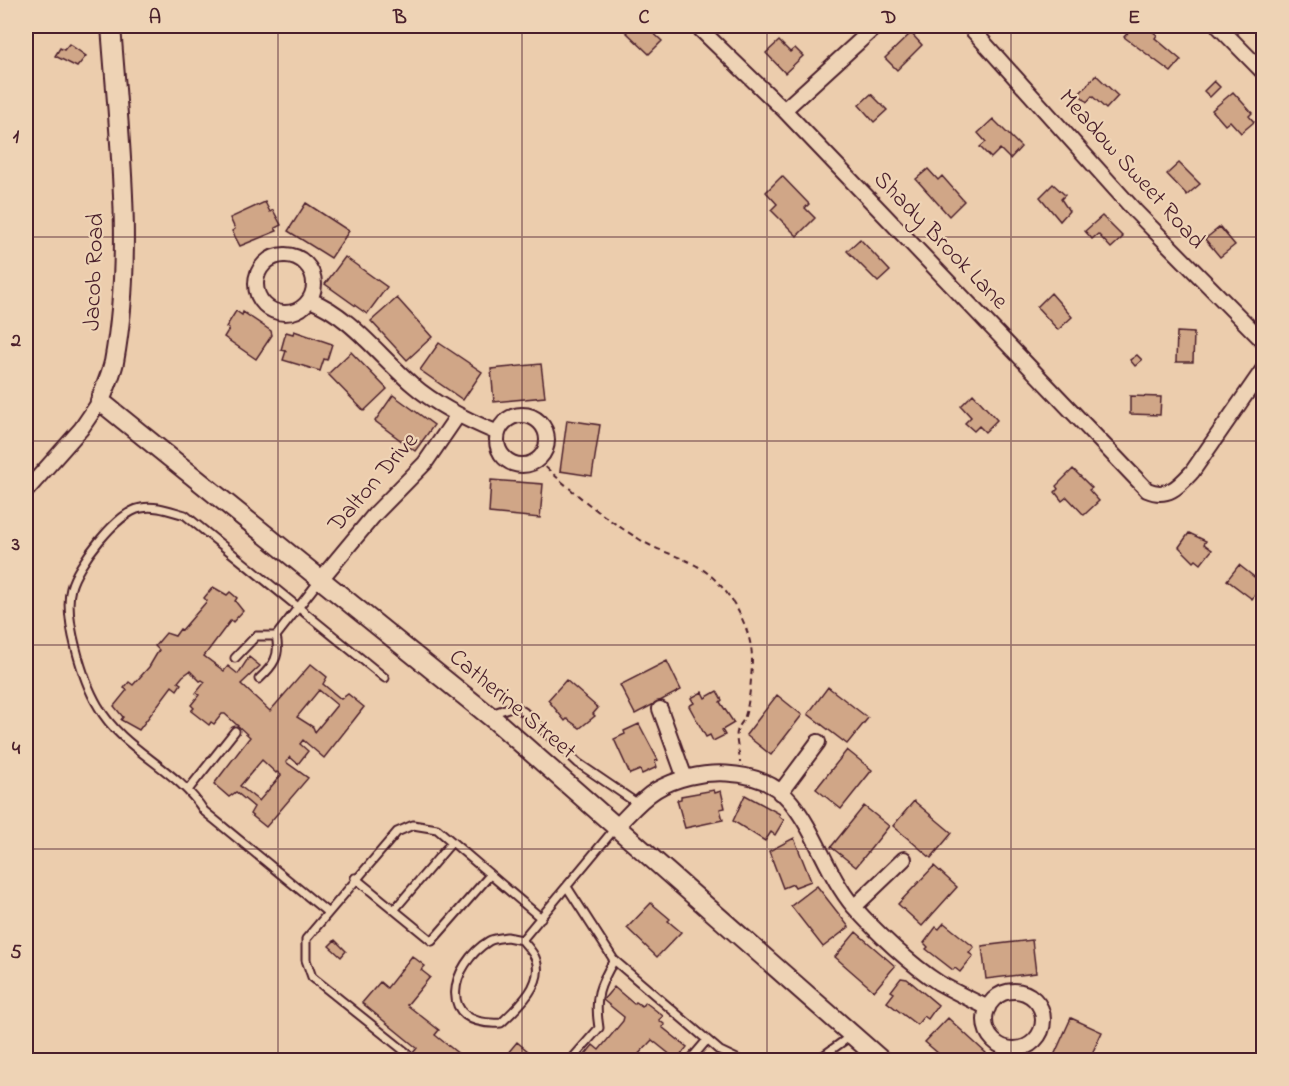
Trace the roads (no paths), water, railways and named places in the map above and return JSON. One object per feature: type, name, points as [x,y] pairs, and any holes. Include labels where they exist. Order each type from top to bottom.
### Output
[{"type":"street","name":"Jacob Road","points":[[26,491],[81,429],[100,401],[114,364],[123,288],[123,224],[111,26]]},
{"type":"street","name":"Shady Brook Lane","points":[[697,26],[784,110],[1147,490],[1165,494],[1179,486],[1192,472],[1263,368]]},
{"type":"street","points":[[784,110],[876,26]]},
{"type":"street","name":"Meadow Sweet Road","points":[[969,26],[1135,211],[1263,342]]},
{"type":"street","points":[[1218,26],[1263,73]]},
{"type":"street","points":[[278,255],[290,255],[301,259],[309,267],[314,277],[314,289],[310,300],[302,308],[291,313],[280,314],[269,309],[260,302],[256,291],[255,279],[260,268],[267,260],[278,255]]},
{"type":"street","points":[[310,300],[335,313],[415,387],[458,415],[498,433]]},
{"type":"street","name":"Catherine Street","points":[[100,401],[489,715],[881,1060]]},
{"type":"street","name":"Dalton Drive","points":[[321,579],[375,514],[425,463],[458,415]]},
{"type":"street","points":[[515,415],[535,418],[547,433],[548,443],[538,460],[530,465],[510,463],[498,447],[498,433],[506,420],[515,415]]},
{"type":"street","points":[[660,709],[685,778]]},
{"type":"street","points":[[780,793],[818,742]]},
{"type":"street","points":[[616,827],[638,804],[655,791],[685,778],[739,775],[765,781],[789,800],[810,829],[834,879],[854,907],[888,940],[938,982],[988,1008]]},
{"type":"street","points":[[854,907],[904,859]]},
{"type":"street","points":[[1016,991],[1027,994],[1036,1000],[1042,1010],[1041,1033],[1024,1048],[1013,1050],[1002,1047],[993,1040],[987,1030],[985,1019],[988,1008],[994,999],[1004,993],[1016,991]]},
{"type":"lane","points":[[327,912],[204,811],[188,790],[128,744],[98,708],[82,673],[71,626],[70,588],[88,556],[115,523],[138,508],[155,506],[185,515],[385,678]]},
{"type":"lane","points":[[259,679],[272,666],[278,655],[276,636],[321,579]]},
{"type":"lane","points":[[235,658],[256,636],[276,636]]},
{"type":"lane","points":[[489,715],[514,706],[524,712],[578,763],[638,804]]},
{"type":"lane","points":[[188,790],[235,731]]},
{"type":"lane","points":[[407,1053],[312,977],[306,960],[306,939],[355,878],[397,832],[413,825],[437,829],[541,918]]},
{"type":"lane","points":[[522,940],[616,827]]},
{"type":"lane","points":[[394,910],[452,842]]},
{"type":"lane","points":[[355,878],[432,941],[490,875]]},
{"type":"lane","points":[[567,887],[614,960],[720,1051],[739,1060]]},
{"type":"lane","points":[[507,937],[522,940],[536,958],[537,973],[532,988],[518,1008],[501,1023],[474,1023],[460,1012],[455,999],[458,981],[471,958],[490,940],[507,937]]},
{"type":"lane","points":[[572,1060],[599,1028],[596,1005],[600,985],[614,960]]},
{"type":"lane","points":[[810,1060],[820,1058],[852,1035]]},
{"type":"lane","points":[[690,1060],[707,1040]]}]
